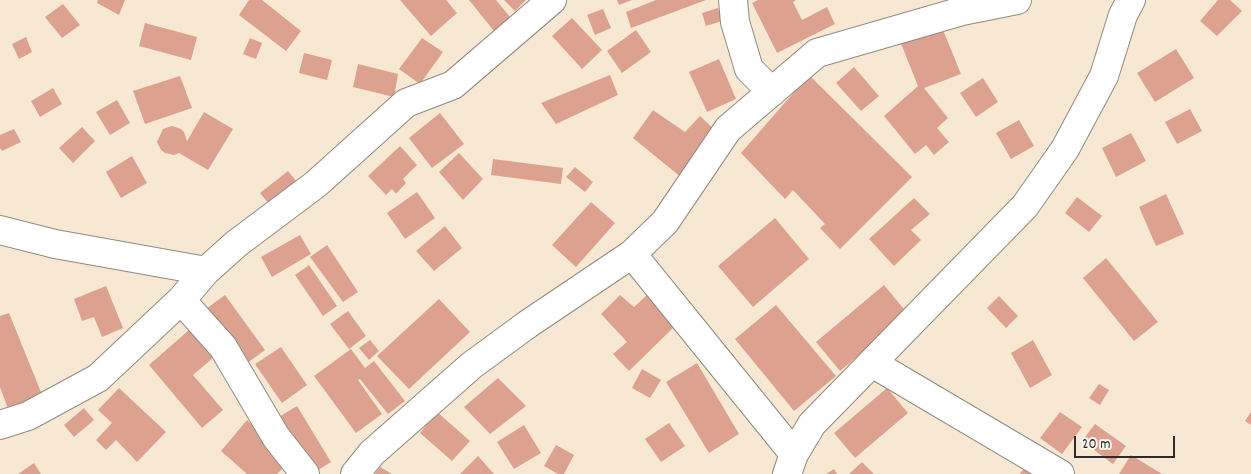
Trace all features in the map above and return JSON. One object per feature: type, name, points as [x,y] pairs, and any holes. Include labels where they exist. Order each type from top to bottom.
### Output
[{"type":"street","points":[[0,425],[28,416],[98,378],[181,300],[206,271],[236,244],[316,184],[406,104],[453,85],[552,0]]},
{"type":"street","points":[[733,0],[735,22],[749,69],[772,92]]},
{"type":"street","points":[[355,474],[372,453],[472,366],[528,324],[632,254],[665,222],[728,129],[817,53],[962,11],[1017,0]]},
{"type":"street","points":[[632,254],[790,464],[812,424],[1030,199],[1065,149],[1104,76],[1123,15],[1131,0]]},
{"type":"street","points":[[0,230],[55,244],[206,271]]},
{"type":"street","points":[[181,300],[223,347],[276,436],[305,474]]},
{"type":"street","points":[[872,363],[1060,474]]},
{"type":"building","points":[[98,0],[125,0],[119,15],[97,3]]},
{"type":"building","points":[[249,0],[262,0],[301,31],[286,51],[239,15]]},
{"type":"building","points":[[400,0],[446,0],[457,13],[431,36]]},
{"type":"building","points":[[469,0],[496,0],[510,17],[494,31]]},
{"type":"building","points":[[504,0],[526,0],[515,11]]},
{"type":"building","points":[[617,0],[632,0],[619,5]]},
{"type":"building","points":[[656,0],[706,0],[631,28],[626,12]]},
{"type":"building","points":[[758,0],[796,0],[793,2],[802,20],[827,7],[835,24],[777,53],[752,3]]},
{"type":"building","points":[[1218,0],[1230,0],[1242,11],[1217,36],[1200,21]]},
{"type":"building","points":[[63,4],[80,25],[62,38],[45,17]]},
{"type":"building","points":[[718,8],[722,21],[706,26],[702,13]]},
{"type":"building","points":[[603,9],[611,28],[595,35],[587,15]]},
{"type":"building","points":[[572,18],[602,50],[582,69],[552,36]]},
{"type":"building","points":[[145,23],[197,37],[191,60],[139,46]]},
{"type":"building","points":[[941,25],[961,74],[924,88],[948,118],[937,128],[949,142],[934,155],[926,145],[915,154],[884,116],[918,86],[900,41]]},
{"type":"building","points":[[636,30],[651,52],[622,73],[607,51]]},
{"type":"building","points":[[26,37],[32,52],[19,59],[12,44]]},
{"type":"building","points":[[250,38],[262,43],[256,59],[243,54]]},
{"type":"building","points":[[422,38],[443,52],[420,84],[399,69]]},
{"type":"building","points":[[1176,49],[1194,78],[1155,102],[1137,73]]},
{"type":"building","points":[[304,53],[332,60],[327,80],[299,73]]},
{"type":"building","points":[[719,59],[736,99],[707,112],[689,72]]},
{"type":"building","points":[[358,64],[398,74],[394,97],[353,87]]},
{"type":"building","points":[[854,67],[879,96],[861,111],[836,83]]},
{"type":"building","points":[[610,75],[618,95],[556,124],[541,103]]},
{"type":"building","points":[[809,75],[912,177],[840,249],[820,228],[825,224],[793,190],[785,199],[741,153]]},
{"type":"building","points":[[180,76],[192,108],[145,124],[133,91]]},
{"type":"building","points":[[983,78],[998,102],[976,117],[960,93]]},
{"type":"building","points":[[53,88],[62,104],[40,117],[31,101]]},
{"type":"building","points":[[117,100],[130,123],[110,135],[96,112]]},
{"type":"building","points":[[1190,109],[1202,131],[1177,144],[1165,122]]},
{"type":"building","points":[[653,110],[685,132],[700,116],[719,134],[682,178],[633,138]]},
{"type":"building","points":[[204,112],[233,129],[208,170],[179,153],[174,155],[165,153],[157,142],[163,129],[172,126],[184,132],[187,141]]},
{"type":"building","points":[[440,113],[464,144],[432,168],[409,138]]},
{"type":"building","points":[[1019,120],[1034,146],[1011,159],[996,133]]},
{"type":"building","points":[[82,127],[95,141],[73,163],[59,148]]},
{"type":"building","points":[[14,129],[21,142],[2,151],[0,148],[0,135]]},
{"type":"building","points":[[1131,133],[1146,161],[1116,177],[1102,148]]},
{"type":"building","points":[[400,146],[417,165],[403,179],[406,183],[396,194],[392,189],[386,195],[368,176]]},
{"type":"building","points":[[459,153],[483,179],[463,200],[439,172]]},
{"type":"building","points":[[132,156],[147,183],[121,198],[106,172]]},
{"type":"building","points":[[493,159],[563,168],[561,184],[491,175]]},
{"type":"building","points":[[575,167],[593,182],[585,192],[566,177]]},
{"type":"building","points":[[288,171],[301,187],[273,209],[260,193]]},
{"type":"building","points":[[417,192],[435,218],[405,239],[387,213]]},
{"type":"building","points":[[1166,194],[1184,234],[1156,246],[1139,207]]},
{"type":"building","points":[[1077,197],[1102,216],[1089,232],[1065,213]]},
{"type":"building","points":[[914,198],[930,214],[911,230],[921,240],[894,266],[869,239]]},
{"type":"building","points":[[591,202],[615,223],[576,267],[552,245]]},
{"type":"building","points":[[775,218],[809,259],[753,307],[718,266]]},
{"type":"building","points":[[445,226],[462,248],[434,271],[416,251]]},
{"type":"building","points":[[300,235],[311,254],[272,277],[261,257]]},
{"type":"building","points":[[327,245],[358,292],[343,302],[310,257]]},
{"type":"building","points":[[1106,258],[1158,322],[1134,341],[1083,278]]},
{"type":"building","points":[[309,265],[337,306],[323,316],[295,275]]},
{"type":"building","points":[[884,285],[908,314],[840,371],[816,342]]},
{"type":"building","points":[[106,286],[123,328],[102,337],[94,317],[82,321],[74,299]]},
{"type":"building","points":[[225,295],[265,350],[242,367],[202,312]]},
{"type":"building","points":[[620,295],[634,307],[647,295],[675,326],[629,371],[613,354],[627,342],[601,314]]},
{"type":"building","points":[[999,296],[1018,316],[1006,328],[987,308]]},
{"type":"building","points":[[439,299],[470,332],[409,389],[377,356]]},
{"type":"building","points":[[776,305],[836,376],[794,411],[735,339]]},
{"type":"building","points":[[348,311],[366,336],[349,349],[330,324]]},
{"type":"building","points":[[9,313],[45,402],[10,414],[0,387],[0,316]]},
{"type":"building","points":[[197,323],[221,351],[193,375],[223,410],[202,428],[149,365]]},
{"type":"building","points":[[370,340],[379,351],[369,360],[359,348]]},
{"type":"building","points":[[1033,340],[1052,375],[1030,388],[1011,353]]},
{"type":"building","points":[[281,347],[307,385],[282,403],[255,364]]},
{"type":"building","points":[[351,349],[365,368],[374,361],[405,401],[388,414],[360,379],[358,380],[382,414],[356,433],[314,376]]},
{"type":"building","points":[[697,363],[739,434],[709,453],[666,382]]},
{"type":"building","points":[[642,369],[661,380],[650,398],[632,388]]},
{"type":"building","points":[[498,378],[526,406],[490,434],[464,407]]},
{"type":"building","points":[[1099,384],[1109,390],[1100,405],[1089,398]]},
{"type":"building","points":[[119,388],[166,432],[137,462],[116,440],[106,450],[96,440],[112,423],[98,410]]},
{"type":"building","points":[[887,388],[908,413],[855,458],[834,433]]},
{"type":"building","points":[[297,406],[331,462],[312,474],[277,418]]},
{"type":"building","points":[[84,408],[94,420],[74,437],[64,425]]},
{"type":"building","points":[[437,412],[470,441],[452,461],[420,433]]},
{"type":"building","points":[[1060,412],[1082,427],[1062,454],[1040,438]]},
{"type":"building","points":[[1251,412],[1251,425],[1245,421]]},
{"type":"building","points":[[247,420],[289,462],[277,474],[247,474],[221,451]]},
{"type":"building","points":[[669,423],[685,446],[661,462],[645,439]]},
{"type":"building","points":[[1095,424],[1126,446],[1113,464],[1082,441]]},
{"type":"building","points":[[524,425],[541,453],[514,469],[497,442]]},
{"type":"building","points":[[556,445],[574,455],[564,474],[558,474],[544,466]]},
{"type":"building","points":[[1131,455],[1162,474],[1119,474]]},
{"type":"building","points":[[478,456],[494,474],[460,474]]},
{"type":"building","points":[[862,462],[874,474],[849,474]]},
{"type":"building","points":[[34,463],[41,474],[18,474]]},
{"type":"building","points":[[1026,465],[1041,474],[1020,474]]},
{"type":"building","points":[[380,467],[392,474],[375,474]]},
{"type":"building","points":[[834,469],[837,474],[826,474]]}]
